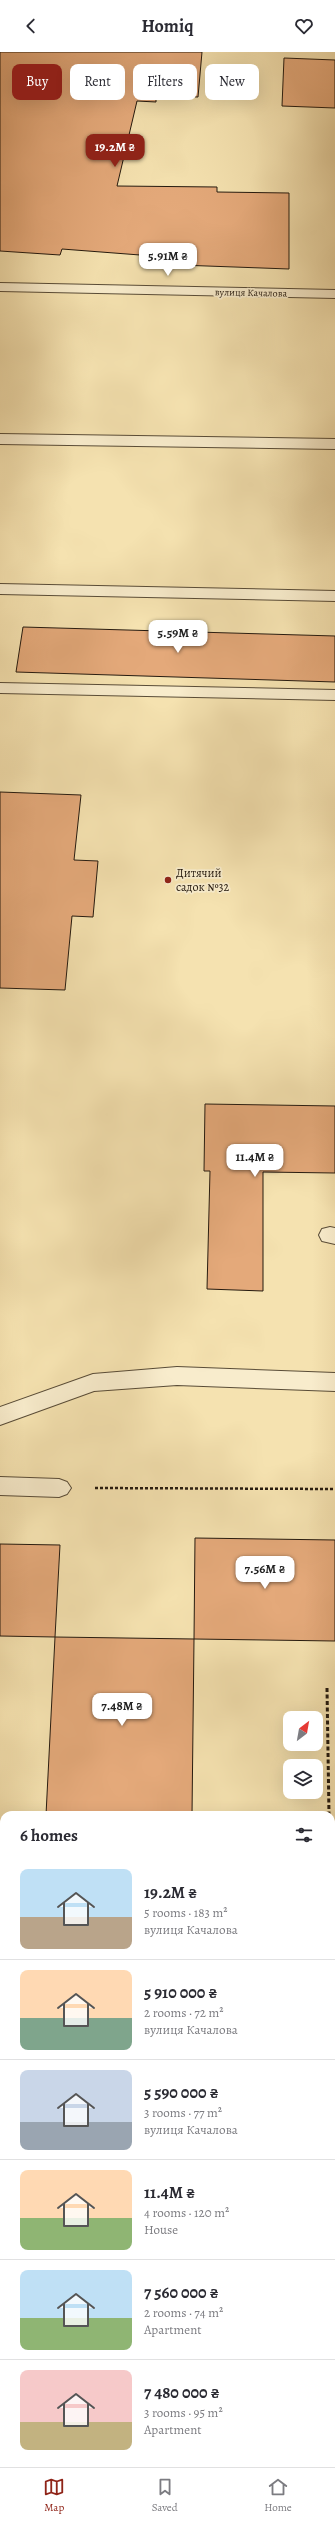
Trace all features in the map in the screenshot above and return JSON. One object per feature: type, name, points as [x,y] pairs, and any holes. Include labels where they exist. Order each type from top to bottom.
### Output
[{"type":"street","name":"вулиця Качалова","points":[[0,287],[335,294]]},
{"type":"street","points":[[0,439],[335,444]]},
{"type":"street","points":[[0,589],[335,596]]},
{"type":"street","points":[[0,688],[335,695]]},
{"type":"street","points":[[0,1416],[93,1383],[177,1376],[335,1382]]},
{"type":"street","points":[[0,1486],[59,1488]]},
{"type":"path","points":[[59,1488],[335,1489]]},
{"type":"path","points":[[327,1688],[329,1811]]},
{"type":"building","points":[[0,52],[202,52],[198,97],[197,64],[133,64],[133,100],[156,100],[156,102],[137,101],[117,186],[217,187],[217,192],[289,193],[289,269],[152,264],[153,256],[62,249],[60,255],[0,251]]},
{"type":"building","points":[[284,58],[335,60],[335,108],[282,106]]},
{"type":"building","points":[[23,627],[335,636],[335,682],[16,672]]},
{"type":"building","points":[[0,792],[81,795],[74,860],[98,861],[93,917],[72,916],[65,990],[0,988]]},
{"type":"building","points":[[205,1104],[335,1106],[335,1173],[263,1172],[263,1291],[207,1289],[210,1171],[204,1171]]},
{"type":"building","points":[[195,1538],[335,1540],[335,1641],[194,1639]]},
{"type":"building","points":[[0,1544],[60,1545],[55,1637],[0,1636]]},
{"type":"building","points":[[55,1637],[194,1639],[192,1811],[46,1811]]},
{"type":"place","name":"Дитячий садок №32","points":[[168,880]]}]
